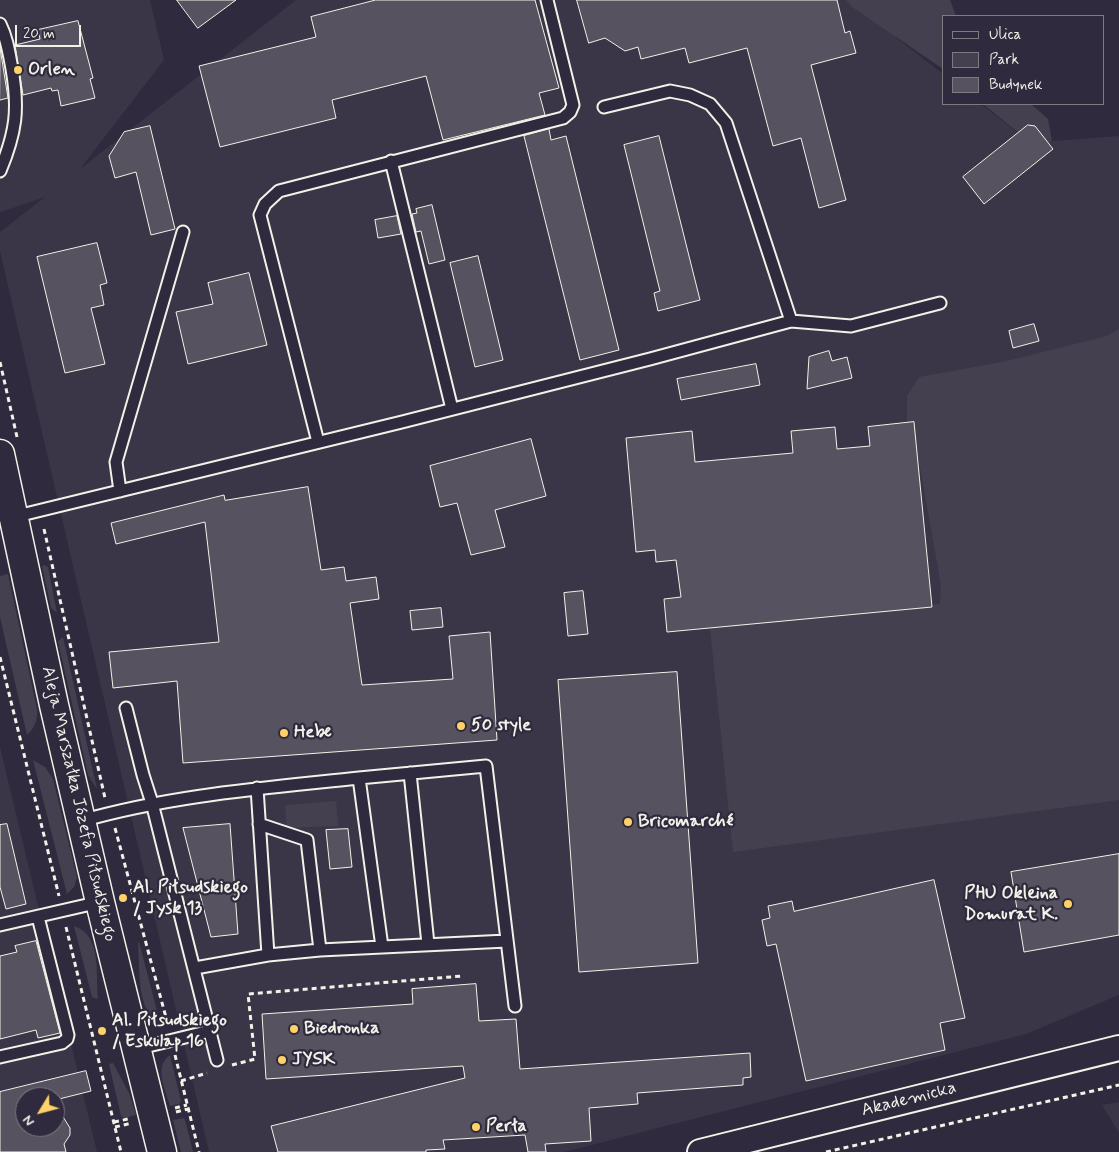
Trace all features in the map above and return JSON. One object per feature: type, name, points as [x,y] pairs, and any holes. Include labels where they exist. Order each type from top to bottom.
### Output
[{"type":"street","name":"Aleja Marszałka Józefa Piłsudskiego","points":[[10,449],[26,514],[54,705],[100,902],[162,1152]]},
{"type":"street","name":"Akademicka","points":[[700,1152],[1119,1048]]},
{"type":"lane","points":[[318,442],[260,215],[265,204],[279,191],[562,118],[570,112],[573,104],[547,0]]},
{"type":"lane","points":[[0,24],[8,42],[16,95],[14,126],[1,165]]},
{"type":"lane","points":[[604,107],[670,91],[690,95],[710,104],[726,123],[790,321]]},
{"type":"lane","points":[[392,161],[452,409]]},
{"type":"lane","points":[[120,491],[116,462],[183,232]]},
{"type":"lane","points":[[26,514],[452,409],[790,321],[851,326],[940,303]]},
{"type":"lane","points":[[126,708],[195,968],[217,1060]]},
{"type":"lane","points":[[82,821],[110,812],[152,803],[257,788],[486,766],[515,1006]]},
{"type":"lane","points":[[410,773],[428,944]]},
{"type":"lane","points":[[359,778],[382,947]]},
{"type":"lane","points":[[257,788],[268,955]]},
{"type":"lane","points":[[259,824],[307,840],[320,950]]},
{"type":"lane","points":[[0,925],[100,902]]},
{"type":"lane","points":[[0,1057],[62,1044],[67,1039],[68,1035],[38,917]]},
{"type":"lane","points":[[195,968],[268,955],[320,950],[507,941]]},
{"type":"lane","points":[[136,1049],[210,1031]]},
{"type":"path","points":[[0,362],[10,449]]},
{"type":"path","points":[[26,514],[50,555],[104,794],[172,1040],[199,1152]]},
{"type":"path","points":[[228,1067],[255,1058],[248,994],[462,976]]},
{"type":"path","points":[[181,1081],[209,1072]]},
{"type":"path","points":[[826,1152],[1119,1085]]},
{"type":"shaded area","points":[[0,0],[150,0],[164,60],[80,169],[296,0],[853,0],[898,39],[942,73],[942,105],[982,105],[1035,146],[1053,141],[1119,136],[1119,995],[1026,1034],[564,1152],[209,1152],[0,251],[0,232],[45,197],[0,211]]},
{"type":"shaded area","points":[[0,747],[97,1152],[0,1152]]},
{"type":"shaded area","points":[[1119,1102],[1119,1133],[1102,1105]]},
{"type":"green space","points":[[846,0],[950,0],[956,15],[942,15],[942,68],[852,7]]},
{"type":"green space","points":[[984,105],[1032,105],[1048,119],[1052,141],[1035,146]]},
{"type":"green space","points":[[1119,329],[1119,800],[733,852],[710,628],[940,604],[941,585],[918,456],[907,422],[907,396],[919,377],[1007,361],[1107,336]]},
{"type":"green space","points":[[42,566],[48,567],[57,613],[51,608]]},
{"type":"green space","points":[[8,574],[37,709],[35,723],[27,735],[0,617],[0,576]]},
{"type":"green space","points":[[63,637],[97,789],[88,775],[58,641]]},
{"type":"green space","points":[[33,760],[45,767],[53,779],[77,877],[74,887],[67,894]]},
{"type":"green space","points":[[336,801],[338,826],[287,828],[285,805]]},
{"type":"green space","points":[[74,926],[90,938],[94,947],[98,999],[92,997]]},
{"type":"green space","points":[[139,942],[161,1026],[147,1011],[143,1000]]},
{"type":"green space","points":[[170,1055],[181,1101],[179,1104],[170,1106],[161,1072],[165,1060]]},
{"type":"green space","points":[[113,1063],[129,1093],[136,1115],[124,1118],[121,1116],[109,1064]]},
{"type":"green space","points":[[184,1118],[193,1152],[181,1152],[173,1120]]},
{"type":"building","points":[[177,0],[236,0],[198,28]]},
{"type":"building","points":[[376,0],[535,0],[559,88],[539,93],[545,115],[443,140],[426,76],[332,100],[336,118],[220,147],[199,66],[316,37],[311,17]]},
{"type":"building","points":[[577,0],[837,0],[845,33],[850,31],[856,53],[811,65],[846,200],[819,208],[801,138],[773,146],[747,48],[689,63],[685,48],[641,59],[638,47],[625,51],[605,38],[589,43]]},
{"type":"building","points":[[78,21],[93,78],[90,79],[95,98],[61,106],[58,90],[52,91],[51,88],[23,95],[15,45],[40,39],[38,30]]},
{"type":"building","points":[[0,48],[8,98],[0,100]]},
{"type":"building","points":[[1028,125],[1035,126],[1053,149],[984,204],[963,177]]},
{"type":"building","points":[[150,126],[175,229],[151,235],[136,172],[115,178],[109,156],[124,132]]},
{"type":"building","points":[[549,129],[551,140],[566,136],[619,350],[580,360],[524,136]]},
{"type":"building","points":[[659,136],[700,300],[658,311],[654,293],[660,291],[624,145]]},
{"type":"building","points":[[432,205],[445,260],[429,264],[421,231],[416,232],[412,214],[417,213],[416,209]]},
{"type":"building","points":[[397,216],[401,234],[378,238],[375,220]]},
{"type":"building","points":[[97,243],[107,283],[100,285],[104,305],[91,308],[105,364],[65,373],[37,257]]},
{"type":"building","points":[[478,256],[503,360],[475,367],[450,263]]},
{"type":"building","points":[[249,273],[267,345],[188,364],[176,312],[213,304],[208,283]]},
{"type":"building","points":[[1034,324],[1039,341],[1013,348],[1009,331]]},
{"type":"building","points":[[829,351],[832,361],[847,357],[852,378],[807,389],[809,357]]},
{"type":"building","points":[[756,364],[760,385],[681,400],[677,379]]},
{"type":"building","points":[[914,422],[932,607],[667,632],[664,599],[681,597],[676,560],[656,562],[655,550],[636,552],[626,438],[692,431],[695,462],[793,453],[791,431],[835,427],[837,449],[870,446],[868,427]]},
{"type":"building","points":[[531,439],[546,496],[495,510],[505,547],[471,555],[457,503],[440,507],[430,466]]},
{"type":"building","points":[[308,487],[321,570],[344,567],[346,581],[376,577],[379,599],[350,603],[362,685],[453,679],[449,636],[490,632],[497,740],[183,763],[177,681],[113,688],[109,652],[219,642],[205,522],[116,544],[111,523],[224,495],[225,500]]},
{"type":"building","points":[[583,591],[588,634],[568,636],[564,593]]},
{"type":"building","points":[[441,608],[443,627],[412,630],[410,611]]},
{"type":"building","name":"Bricomarché","points":[[677,672],[698,963],[579,972],[558,680]]},
{"type":"building","points":[[7,824],[26,904],[6,909],[0,887],[0,825]]},
{"type":"building","points":[[230,824],[238,934],[211,937],[183,828]]},
{"type":"building","points":[[348,829],[352,867],[330,869],[326,830]]},
{"type":"building","name":"PHU Okleina Domurat K.","points":[[1119,854],[1119,935],[1024,952],[1011,872]]},
{"type":"building","points":[[934,880],[965,1018],[940,1023],[945,1050],[806,1081],[776,944],[767,946],[762,920],[770,918],[768,906],[792,901],[794,911]]},
{"type":"building","points":[[36,941],[60,1033],[38,1038],[36,1030],[0,1039],[0,956],[17,952],[15,946]]},
{"type":"building","points":[[476,984],[479,1021],[516,1019],[520,1069],[750,1053],[751,1077],[743,1078],[743,1085],[637,1093],[638,1104],[589,1108],[591,1141],[545,1144],[546,1152],[528,1152],[525,1135],[443,1140],[445,1149],[426,1150],[426,1152],[278,1152],[271,1126],[465,1078],[463,1066],[266,1079],[262,1014],[413,1004],[412,989]]},
{"type":"building","points":[[86,1071],[91,1091],[65,1098],[65,1087],[20,1087]]},
{"type":"building","points":[[15,1088],[15,1137],[65,1137],[65,1120],[70,1128],[70,1135],[64,1144],[66,1152],[0,1152],[0,1092]]},
{"type":"place","name":"Orlen","points":[[18,70]]},
{"type":"place","name":"50 style","points":[[461,726]]},
{"type":"place","name":"Hebe","points":[[284,733]]},
{"type":"place","name":"Bricomarché","points":[[628,822]]},
{"type":"place","name":"Al. Piłsudskiego / Jysk 13","points":[[123,898]]},
{"type":"place","name":"PHU Okleina Domurat K.","points":[[1068,904]]},
{"type":"place","name":"Biedronka","points":[[294,1029]]},
{"type":"place","name":"Al. Piłsudskiego / Eskulap 16","points":[[102,1031]]},
{"type":"place","name":"JYSK","points":[[282,1060]]},
{"type":"place","name":"Perła","points":[[476,1127]]}]
